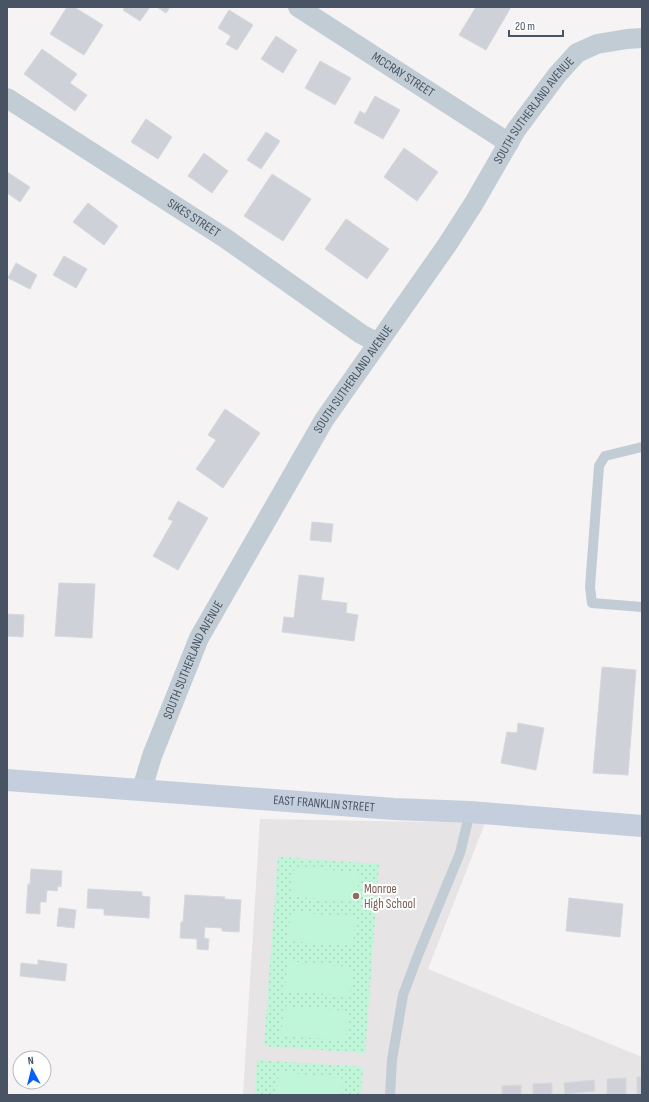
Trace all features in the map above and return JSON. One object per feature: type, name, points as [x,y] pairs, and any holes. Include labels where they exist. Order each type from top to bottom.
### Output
[{"type":"main road","name":"EAST FRANKLIN STREET","points":[[7,780],[394,809],[470,812],[642,826]]},
{"type":"street","name":"MCCRAY STREET","points":[[298,7],[508,143]]},
{"type":"street","name":"SOUTH SUTHERLAND AVENUE","points":[[142,789],[152,756],[199,638],[324,420],[447,245],[474,203],[516,130],[557,75],[577,53],[597,44],[642,38]]},
{"type":"street","name":"SIKES STREET","points":[[7,98],[225,238],[361,334],[378,343]]},
{"type":"lane","points":[[642,447],[605,456],[599,466],[590,587],[592,603],[642,607]]},
{"type":"lane","points":[[390,1095],[392,1060],[403,995],[460,853],[470,812]]},
{"type":"shaded area","name":"Monroe High School","points":[[260,819],[485,823],[428,969],[642,1057],[642,1095],[243,1095]]},
{"type":"green space","points":[[278,857],[379,864],[365,1053],[264,1046]]},
{"type":"green space","points":[[294,867],[359,872],[357,902],[292,897]]},
{"type":"green space","points":[[291,912],[356,917],[353,946],[288,941]]},
{"type":"green space","points":[[287,961],[352,967],[350,996],[285,991]]},
{"type":"green space","points":[[284,1006],[349,1011],[346,1040],[281,1036]]},
{"type":"green space","points":[[257,1060],[363,1067],[361,1095],[255,1095]]},
{"type":"green space","points":[[278,1072],[343,1078],[342,1095],[277,1095]]},
{"type":"building","points":[[67,7],[74,7],[103,25],[84,55],[50,34]]},
{"type":"building","points":[[125,7],[150,7],[140,21],[123,10]]},
{"type":"building","points":[[157,7],[170,7],[166,13]]},
{"type":"building","points":[[476,7],[511,7],[486,50],[459,35]]},
{"type":"building","points":[[229,10],[253,25],[237,50],[226,44],[231,36],[218,28]]},
{"type":"building","points":[[276,36],[297,50],[283,73],[261,59]]},
{"type":"building","points":[[42,49],[77,74],[70,83],[87,95],[75,111],[24,74]]},
{"type":"building","points":[[320,61],[351,78],[335,105],[305,88]]},
{"type":"building","points":[[375,96],[400,110],[383,139],[354,123],[360,111],[365,114]]},
{"type":"building","points":[[146,119],[172,137],[158,159],[131,142]]},
{"type":"building","points":[[266,132],[280,141],[261,169],[247,160]]},
{"type":"building","points":[[404,148],[438,172],[417,201],[384,177]]},
{"type":"building","points":[[204,153],[228,171],[212,193],[188,176]]},
{"type":"building","points":[[7,172],[30,187],[20,202],[7,193]]},
{"type":"building","points":[[272,174],[311,199],[283,241],[244,216]]},
{"type":"building","points":[[88,203],[118,226],[104,245],[73,222]]},
{"type":"building","points":[[346,219],[389,249],[367,279],[325,249]]},
{"type":"building","points":[[64,256],[87,269],[76,288],[53,275]]},
{"type":"building","points":[[16,263],[37,275],[30,289],[8,278]]},
{"type":"building","points":[[225,409],[260,433],[223,488],[196,469],[216,440],[208,435]]},
{"type":"building","points":[[178,501],[208,518],[178,570],[153,556],[173,521],[168,519]]},
{"type":"building","points":[[312,522],[333,524],[331,542],[310,540]]},
{"type":"building","points":[[299,575],[324,578],[321,600],[347,603],[346,613],[358,615],[354,641],[282,632],[284,617],[294,618]]},
{"type":"building","points":[[59,583],[95,584],[92,638],[55,636]]},
{"type":"building","points":[[7,614],[24,615],[23,637],[7,636]]},
{"type":"building","points":[[602,667],[636,670],[628,775],[593,773]]},
{"type":"building","points":[[518,723],[544,728],[536,770],[501,763],[507,732],[517,733]]},
{"type":"building","points":[[31,869],[62,871],[61,887],[58,886],[57,891],[47,890],[46,902],[40,902],[40,914],[26,913],[28,884],[30,884]]},
{"type":"building","points":[[88,889],[142,892],[142,896],[150,897],[149,918],[104,915],[104,909],[87,908]]},
{"type":"building","points":[[185,895],[225,897],[224,899],[241,900],[239,932],[222,931],[222,928],[205,927],[204,938],[209,939],[208,950],[197,949],[197,939],[180,938]]},
{"type":"building","points":[[569,898],[623,904],[620,937],[566,931]]},
{"type":"building","points":[[59,908],[76,910],[74,928],[57,926]]},
{"type":"building","points":[[38,960],[67,964],[65,981],[20,976],[21,963],[38,965]]},
{"type":"building","points":[[637,1077],[642,1077],[642,1095],[637,1095]]},
{"type":"building","points":[[626,1078],[626,1095],[607,1095],[607,1079]]},
{"type":"building","points":[[594,1080],[595,1091],[565,1094],[564,1083]]},
{"type":"building","points":[[552,1083],[552,1095],[533,1095],[533,1084]]},
{"type":"building","points":[[521,1085],[521,1095],[502,1095],[502,1086]]},
{"type":"place","name":"Monroe High School","points":[[356,896]]}]
